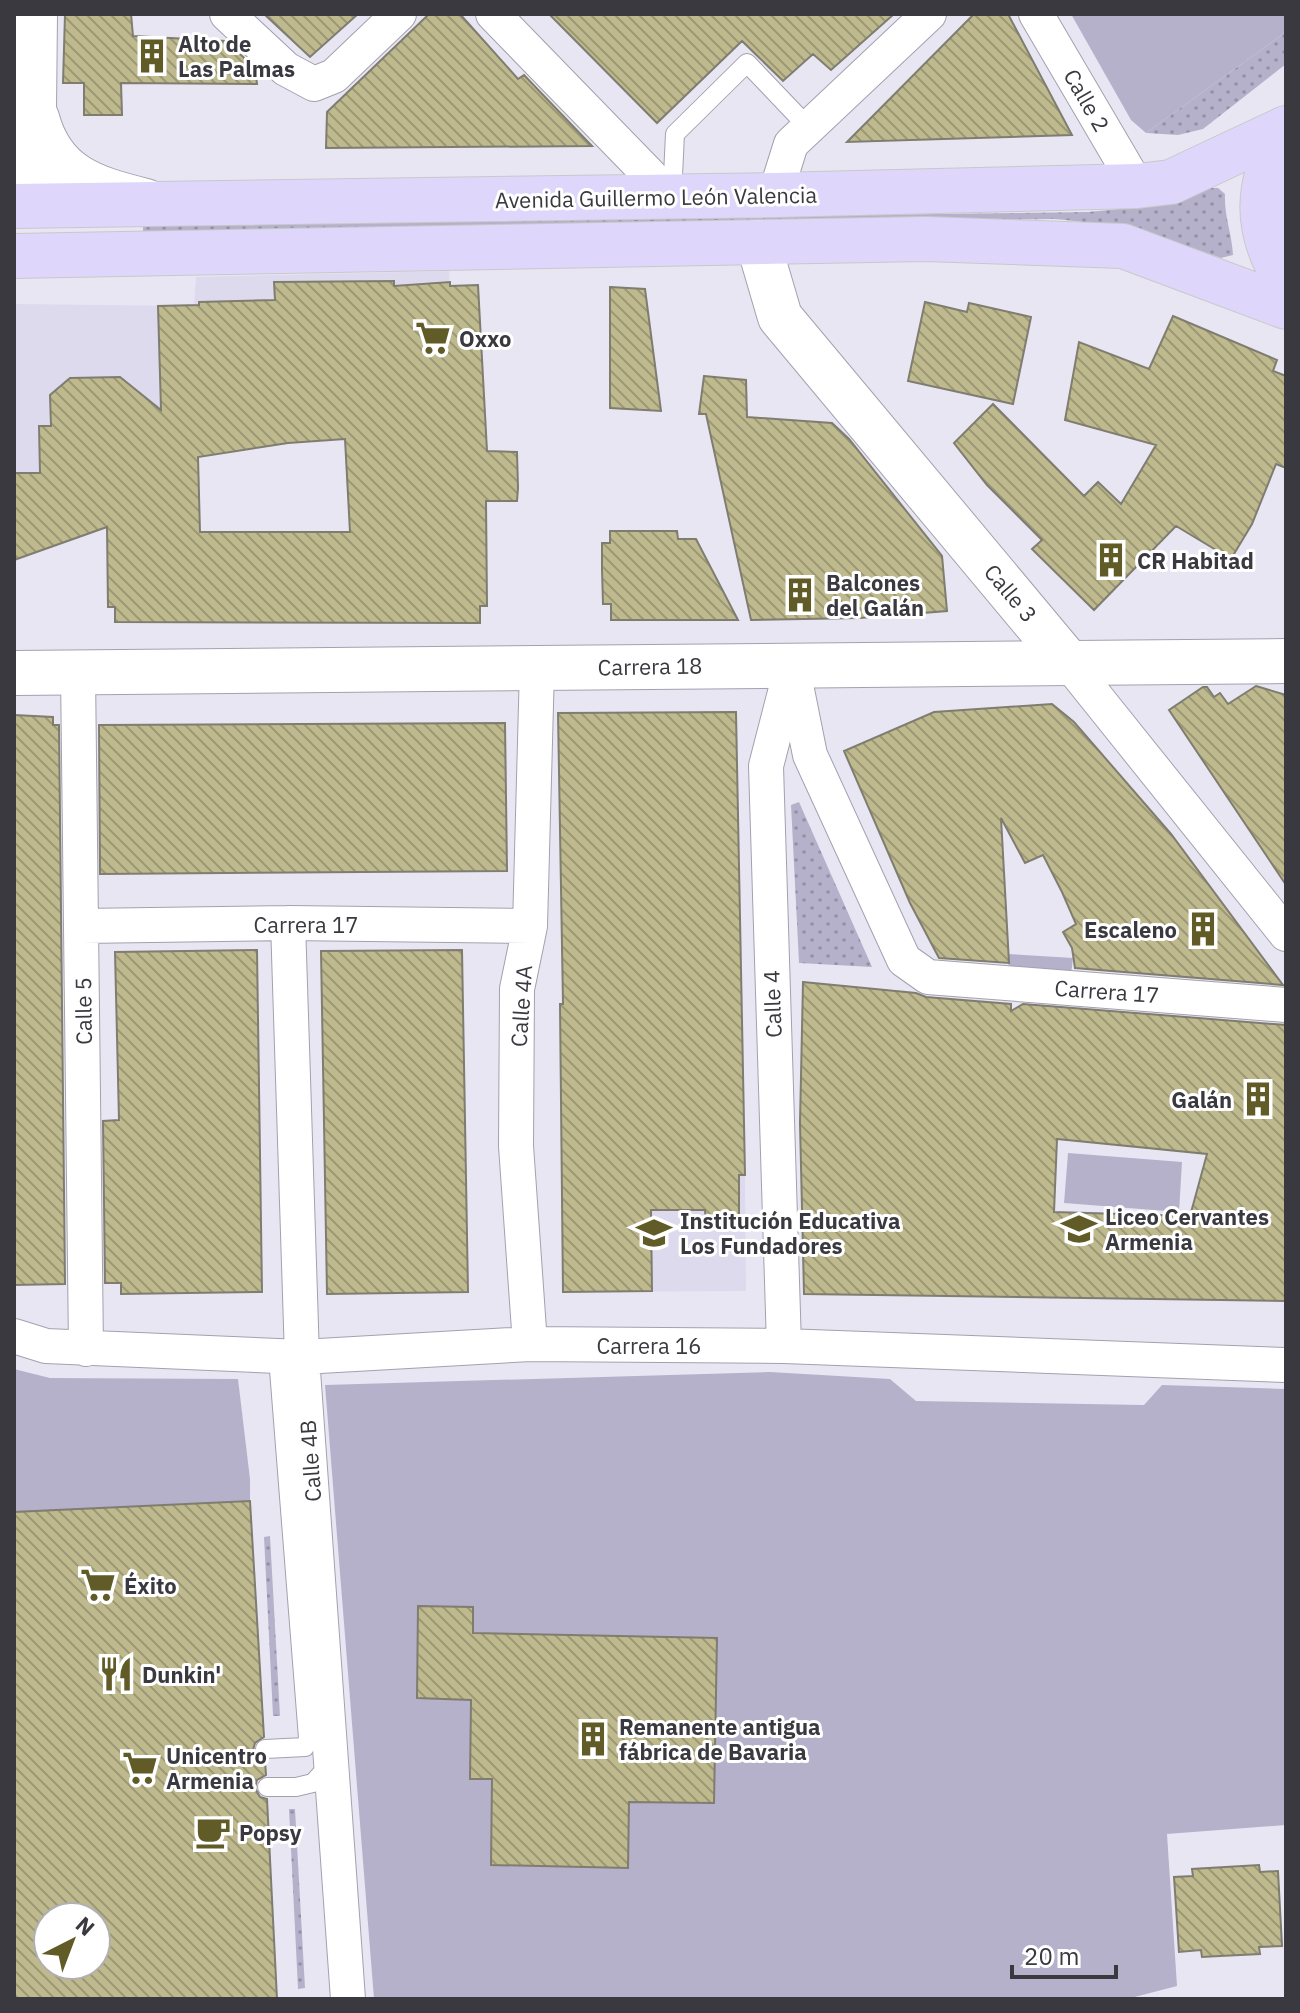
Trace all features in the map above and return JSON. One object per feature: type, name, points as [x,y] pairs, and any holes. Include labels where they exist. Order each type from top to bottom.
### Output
[{"type":"main road","name":"Avenida Guillermo León Valencia","points":[[24,205],[671,197],[1137,186],[1171,182],[1286,130]]},
{"type":"main road","points":[[1286,130],[1271,156],[1262,191],[1262,226],[1273,260],[1286,281]]},
{"type":"main road","points":[[14,256],[926,239],[1123,246],[1286,307]]},
{"type":"street","points":[[24,205],[34,106],[35,14]]},
{"type":"street","points":[[227,14],[286,69],[314,84],[334,76],[399,14]]},
{"type":"street","points":[[493,14],[671,197]]},
{"type":"street","points":[[775,195],[791,144],[929,14]]},
{"type":"street","name":"Calle 2","points":[[1036,14],[1137,186]]},
{"type":"street","points":[[34,106],[42,138],[67,171],[112,193],[156,203]]},
{"type":"street","name":"Calle 3","points":[[758,242],[780,317],[1068,662],[1286,934]]},
{"type":"street","name":"Carrera 18","points":[[14,673],[1286,661]]},
{"type":"street","points":[[792,665],[810,755],[827,793]]},
{"type":"street","name":"Calle 4","points":[[784,1346],[766,766],[792,665]]},
{"type":"street","name":"Calle 4A","points":[[530,1344],[516,1146],[517,989],[530,926],[537,668]]},
{"type":"street","name":"Calle 5","points":[[78,672],[86,1349]]},
{"type":"street","points":[[767,789],[776,769],[787,760],[798,763],[827,793]]},
{"type":"street","name":"Carrera 17","points":[[827,793],[904,960],[928,977],[1286,1005]]},
{"type":"street","name":"Carrera 17","points":[[82,926],[288,923],[530,926]]},
{"type":"street","name":"Calle 4B","points":[[288,923],[290,1357],[333,1761],[348,1999]]},
{"type":"street","name":"Carrera 16","points":[[14,1336],[46,1346],[290,1357],[530,1344],[784,1346],[1286,1365]]},
{"type":"lane","points":[[671,197],[675,134],[747,63],[809,128]]},
{"type":"lane","points":[[265,1749],[305,1747],[308,1738],[290,1357]]},
{"type":"lane","points":[[267,1787],[296,1787],[313,1783],[333,1761]]},
{"type":"shaded area","points":[[1071,14],[1286,14],[1286,32],[1146,133],[1131,120]]},
{"type":"shaded area","points":[[1286,32],[1286,64],[1203,129],[1178,135],[1146,133]]},
{"type":"shaded area","points":[[1204,188],[1218,188],[1225,194],[1233,255],[1221,258],[1138,232],[1053,219],[143,233],[143,224],[1088,212],[1162,205]]},
{"type":"shaded area","points":[[449,271],[457,419],[219,454],[198,454],[199,495],[14,560],[14,304],[194,306],[196,277]]},
{"type":"shaded area","points":[[799,802],[872,967],[799,963],[791,805]]},
{"type":"shaded area","points":[[1008,954],[1073,958],[1071,975],[1009,974]]},
{"type":"shaded area","name":"Institución Educativa Los Fundadores","points":[[672,1100],[673,1176],[745,1175],[746,1291],[563,1292],[561,1101]]},
{"type":"shaded area","points":[[1068,1153],[1182,1162],[1179,1212],[1064,1203]]},
{"type":"shaded area","points":[[14,1369],[50,1378],[238,1379],[250,1501],[14,1513]]},
{"type":"shaded area","points":[[770,1372],[890,1379],[916,1401],[1144,1405],[1162,1385],[1286,1389],[1286,1825],[1167,1834],[1177,1986],[1127,1999],[374,1999],[325,1385]]},
{"type":"shaded area","points":[[270,1536],[280,1716],[273,1716],[264,1537]]},
{"type":"shaded area","points":[[289,1809],[295,1809],[305,1988],[298,1989]]},
{"type":"building","name":"Alto de Las Palmas","points":[[65,14],[131,14],[133,36],[226,41],[255,68],[257,84],[121,83],[122,115],[84,115],[84,83],[63,83]]},
{"type":"building","points":[[264,14],[358,14],[310,57]]},
{"type":"building","points":[[429,14],[460,14],[518,79],[524,75],[592,146],[326,148],[327,112]]},
{"type":"building","points":[[549,14],[894,14],[831,70],[813,54],[783,81],[742,41],[657,123]]},
{"type":"building","points":[[974,14],[1008,14],[1072,135],[847,142]]},
{"type":"building","points":[[394,281],[394,286],[450,282],[450,286],[478,285],[487,451],[517,452],[518,488],[517,501],[486,501],[487,606],[480,606],[480,623],[115,622],[115,607],[108,607],[107,527],[14,560],[14,473],[40,473],[39,426],[51,426],[50,395],[70,378],[120,377],[161,410],[158,306],[275,300],[274,282]],"holes":[[[345,439],[350,532],[200,532],[198,457],[288,443]]]},
{"type":"building","points":[[610,287],[645,289],[661,411],[610,408]]},
{"type":"building","points":[[925,302],[967,312],[969,303],[1031,317],[1013,404],[908,381]]},
{"type":"building","points":[[1173,316],[1277,360],[1273,371],[1286,376],[1286,468],[1276,464],[1252,524],[1231,559],[1176,526],[1094,610],[1032,549],[1042,540],[987,485],[954,443],[993,404],[1084,496],[1098,482],[1121,504],[1156,445],[1065,420],[1079,342],[1149,369]]},
{"type":"building","points":[[704,376],[746,380],[747,417],[832,423],[849,439],[942,556],[947,611],[860,618],[751,620],[706,414],[699,414]]},
{"type":"building","points":[[610,531],[677,531],[678,539],[696,539],[738,620],[611,620],[611,604],[603,604],[602,569],[602,543],[610,543]]},
{"type":"building","points":[[1256,686],[1286,695],[1286,885],[1169,710],[1203,687],[1207,687],[1214,697],[1220,693],[1228,704]]},
{"type":"building","points":[[1052,704],[1074,722],[1171,834],[1283,985],[1075,968],[1072,948],[1063,932],[1076,924],[1062,892],[1043,855],[1025,863],[1001,818],[1009,963],[939,958],[910,903],[844,751],[934,712]]},
{"type":"building","points":[[736,712],[745,1175],[739,1175],[739,1225],[706,1226],[705,1210],[651,1210],[652,1291],[563,1292],[560,1004],[563,1004],[558,713]]},
{"type":"building","points":[[14,715],[53,717],[53,725],[59,725],[65,1284],[14,1285]]},
{"type":"building","points":[[505,723],[507,871],[100,874],[99,725]]},
{"type":"building","points":[[257,950],[262,1292],[121,1294],[121,1283],[105,1283],[103,1121],[119,1120],[115,952]]},
{"type":"building","points":[[462,950],[468,1292],[327,1294],[321,951]]},
{"type":"building","points":[[803,982],[1011,1004],[1011,1011],[1023,1004],[1286,1025],[1286,1301],[804,1294],[800,1123]],"holes":[[[1057,1139],[1207,1154],[1190,1216],[1054,1212]]]},
{"type":"building","name":"Unicentro Armenia","points":[[250,1501],[264,1737],[255,1743],[253,1750],[259,1759],[265,1761],[266,1775],[257,1780],[255,1788],[260,1797],[267,1799],[277,1999],[14,1999],[14,1512]]},
{"type":"building","name":"Remanente antigua fábrica de Bavaria","points":[[418,1606],[473,1607],[473,1633],[717,1638],[714,1803],[629,1802],[628,1868],[491,1865],[492,1779],[470,1779],[471,1700],[417,1698]]},
{"type":"building","points":[[1259,1865],[1260,1872],[1278,1871],[1282,1946],[1259,1947],[1260,1954],[1202,1957],[1201,1950],[1179,1952],[1174,1877],[1193,1876],[1192,1869]]},
{"type":"place","name":"Alto de Las Palmas","points":[[152,56]]},
{"type":"place","name":"Oxxo","points":[[433,338]]},
{"type":"place","name":"CR Habitad","points":[[1111,560]]},
{"type":"place","name":"Balcones del Galán","points":[[800,595]]},
{"type":"place","name":"Escaleno","points":[[1203,929]]},
{"type":"place","name":"Galán","points":[[1258,1099]]},
{"type":"place","name":"Liceo Cervantes Armenia","points":[[1079,1229]]},
{"type":"place","name":"Institución Educativa Los Fundadores","points":[[654,1233]]},
{"type":"place","name":"Éxito","points":[[98,1585]]},
{"type":"place","name":"Dunkin'","points":[[116,1674]]},
{"type":"place","name":"Remanente antigua fábrica de Bavaria","points":[[593,1739]]},
{"type":"place","name":"Unicentro Armenia","points":[[140,1768]]},
{"type":"place","name":"Popsy","points":[[213,1832]]}]
